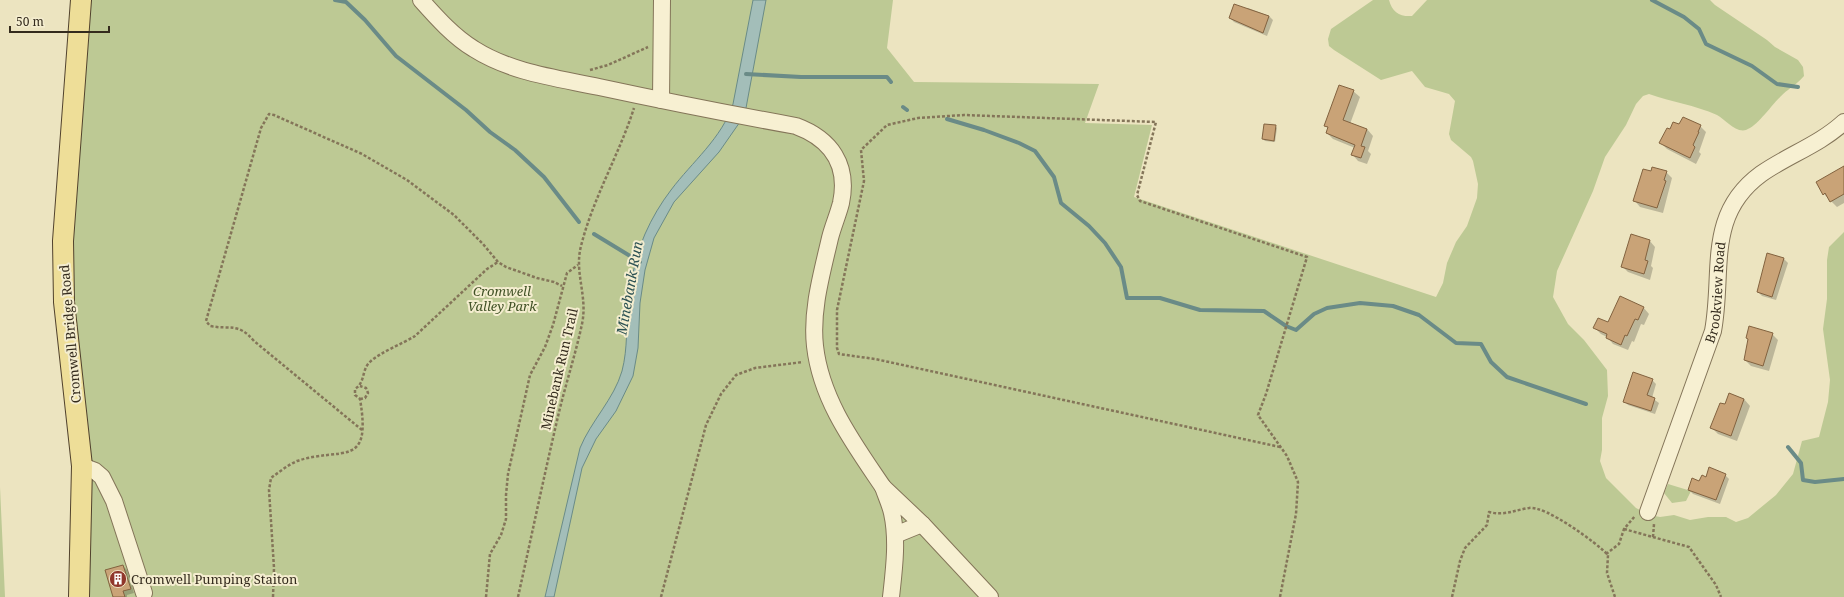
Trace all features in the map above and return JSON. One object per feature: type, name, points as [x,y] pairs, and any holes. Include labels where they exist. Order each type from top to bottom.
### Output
[{"type":"main road","name":"Cromwell Bridge Road","points":[[79,597],[82,466],[64,302],[63,241],[81,0]]},
{"type":"street","points":[[421,0],[452,32],[474,49],[502,64],[533,73],[660,100],[796,126],[814,133],[828,145],[836,156],[841,168],[843,184],[841,202],[818,292],[814,321],[815,346],[828,395],[843,427],[883,487],[922,524],[990,597]]},
{"type":"street","points":[[660,100],[662,0]]},
{"type":"street","name":"Brookview Road","points":[[1648,512],[1713,331],[1717,311],[1719,245],[1724,223],[1731,206],[1744,189],[1762,174],[1832,134],[1844,122]]},
{"type":"street","points":[[82,466],[95,471],[102,477],[111,494],[144,594]]},
{"type":"street","points":[[883,487],[892,514],[895,535],[891,597]]},
{"type":"street","points":[[895,535],[922,524]]},
{"type":"path","points":[[586,71],[608,65],[654,45]]},
{"type":"path","name":"Minebank Run Trail","points":[[518,597],[560,408],[582,322],[584,295],[578,265],[584,234],[636,104]]},
{"type":"path","points":[[362,430],[254,341],[247,332],[234,326],[210,326],[206,321],[259,135],[265,118],[269,114],[362,154],[407,180],[454,215],[483,244],[498,262],[506,267],[537,278],[554,282],[562,286]]},
{"type":"path","points":[[1280,447],[874,359],[839,354],[837,348],[837,310],[864,181],[861,150],[887,125],[918,118],[964,116],[1156,122],[1137,194],[1140,201],[1307,257],[1266,394],[1258,415],[1287,456],[1298,482],[1296,514],[1280,597]]},
{"type":"path","points":[[273,597],[274,568],[269,490],[271,478],[297,462],[351,452],[360,443],[362,416],[360,399],[355,395],[355,389],[360,386],[364,370],[371,361],[401,345],[414,336],[487,269],[498,262]]},
{"type":"path","points":[[486,597],[490,554],[501,535],[506,519],[508,474],[530,375],[545,347],[554,325],[562,286],[567,273],[578,265]]},
{"type":"path","points":[[661,597],[706,425],[721,394],[736,375],[755,368],[818,360]]},
{"type":"path","points":[[360,386],[366,388],[368,393],[365,398],[360,399]]},
{"type":"path","points":[[1452,597],[1460,561],[1466,548],[1487,525],[1489,512],[1508,513],[1530,507],[1550,514],[1598,545],[1606,554],[1608,566],[1607,573],[1615,597]]},
{"type":"path","points":[[1606,554],[1619,544],[1624,530],[1689,547],[1716,586],[1721,597]]},
{"type":"green space","name":"Cromwell Valley Park","points":[[88,0],[893,0],[887,48],[914,82],[1099,84],[1085,123],[1152,125],[1134,197],[1436,297],[1443,283],[1447,263],[1456,242],[1467,226],[1477,198],[1478,184],[1473,161],[1471,157],[1451,140],[1449,134],[1455,101],[1449,94],[1425,87],[1412,71],[1381,80],[1329,46],[1328,39],[1331,29],[1373,0],[1389,0],[1394,11],[1400,15],[1412,16],[1427,0],[1710,0],[1775,47],[1798,60],[1803,67],[1804,76],[1778,99],[1762,118],[1751,128],[1746,130],[1734,128],[1717,115],[1700,109],[1649,94],[1643,96],[1636,104],[1626,125],[1605,157],[1593,191],[1557,271],[1553,297],[1568,324],[1584,340],[1607,370],[1608,396],[1602,418],[1602,450],[1600,461],[1606,478],[1636,508],[1650,515],[1660,517],[1674,515],[1690,520],[1708,517],[1726,517],[1736,522],[1748,518],[1776,495],[1793,474],[1802,441],[1819,437],[1828,402],[1830,380],[1823,329],[1827,299],[1827,260],[1829,247],[1844,232],[1844,597],[87,597],[69,259]]},
{"type":"green space","points":[[1668,484],[1691,491],[1686,501],[1672,503],[1664,493]]},
{"type":"green space","points":[[0,487],[5,597],[0,597]]},
{"type":"water","name":"Minebank Run","points":[[753,0],[766,0],[746,108],[742,119],[719,152],[674,202],[654,238],[645,270],[640,303],[638,348],[633,376],[616,411],[596,439],[582,468],[554,597],[545,597],[580,448],[614,391],[622,371],[626,345],[629,293],[639,250],[651,222],[664,200],[714,139],[728,116],[733,104]]},
{"type":"building","points":[[1234,4],[1269,16],[1263,33],[1229,18]]},
{"type":"building","points":[[1339,85],[1354,90],[1343,120],[1367,129],[1361,146],[1365,147],[1361,158],[1351,155],[1355,145],[1326,133],[1328,127],[1324,126]]},
{"type":"building","points":[[1683,117],[1701,125],[1693,145],[1695,147],[1690,158],[1659,143],[1667,128],[1670,129],[1673,122],[1679,124]]},
{"type":"building","points":[[1264,124],[1276,125],[1274,141],[1262,139]]},
{"type":"building","points":[[1844,166],[1844,194],[1830,202],[1825,193],[1823,195],[1816,182]]},
{"type":"building","points":[[1652,167],[1667,171],[1664,180],[1666,181],[1657,208],[1633,201],[1643,169],[1651,171]]},
{"type":"building","points":[[1631,234],[1650,240],[1645,260],[1648,261],[1644,274],[1621,267]]},
{"type":"building","points":[[1767,253],[1784,258],[1772,297],[1757,292]]},
{"type":"building","points":[[1620,296],[1644,307],[1638,320],[1635,319],[1627,336],[1625,335],[1621,345],[1606,338],[1607,334],[1593,328],[1598,318],[1608,322]]},
{"type":"building","points":[[1749,326],[1773,333],[1763,366],[1744,360],[1748,339],[1746,338]]},
{"type":"building","points":[[1633,372],[1653,379],[1647,395],[1655,398],[1651,411],[1623,402]]},
{"type":"building","points":[[1729,393],[1744,399],[1731,436],[1710,428],[1720,403],[1725,404]]},
{"type":"building","points":[[1709,467],[1726,474],[1716,500],[1688,490],[1692,478],[1699,481],[1702,475],[1706,477]]},
{"type":"building","name":"Cromwell Pumping Staiton","points":[[123,565],[131,589],[123,591],[125,597],[113,597],[105,570]]},
{"type":"waterway","points":[[335,0],[346,2],[365,20],[396,56],[466,110],[490,132],[515,150],[544,177],[579,222]]},
{"type":"waterway","points":[[1652,0],[1684,17],[1699,29],[1706,44],[1752,66],[1777,84],[1798,87]]},
{"type":"waterway","points":[[746,74],[801,77],[887,77],[891,82]]},
{"type":"waterway","points":[[903,107],[907,110]]},
{"type":"waterway","points":[[947,119],[984,130],[1019,143],[1035,151],[1054,177],[1061,203],[1089,226],[1105,243],[1121,267],[1127,298],[1160,298],[1200,310],[1264,311],[1286,326],[1296,330],[1314,314],[1327,308],[1360,303],[1393,306],[1419,315],[1456,343],[1481,344],[1491,362],[1507,377],[1586,404]]},
{"type":"waterway","points":[[594,234],[640,262]]},
{"type":"waterway","points":[[1788,447],[1801,463],[1803,480],[1815,482],[1844,479]]},
{"type":"place","name":"Cromwell Pumping Staiton","points":[[118,579]]}]
